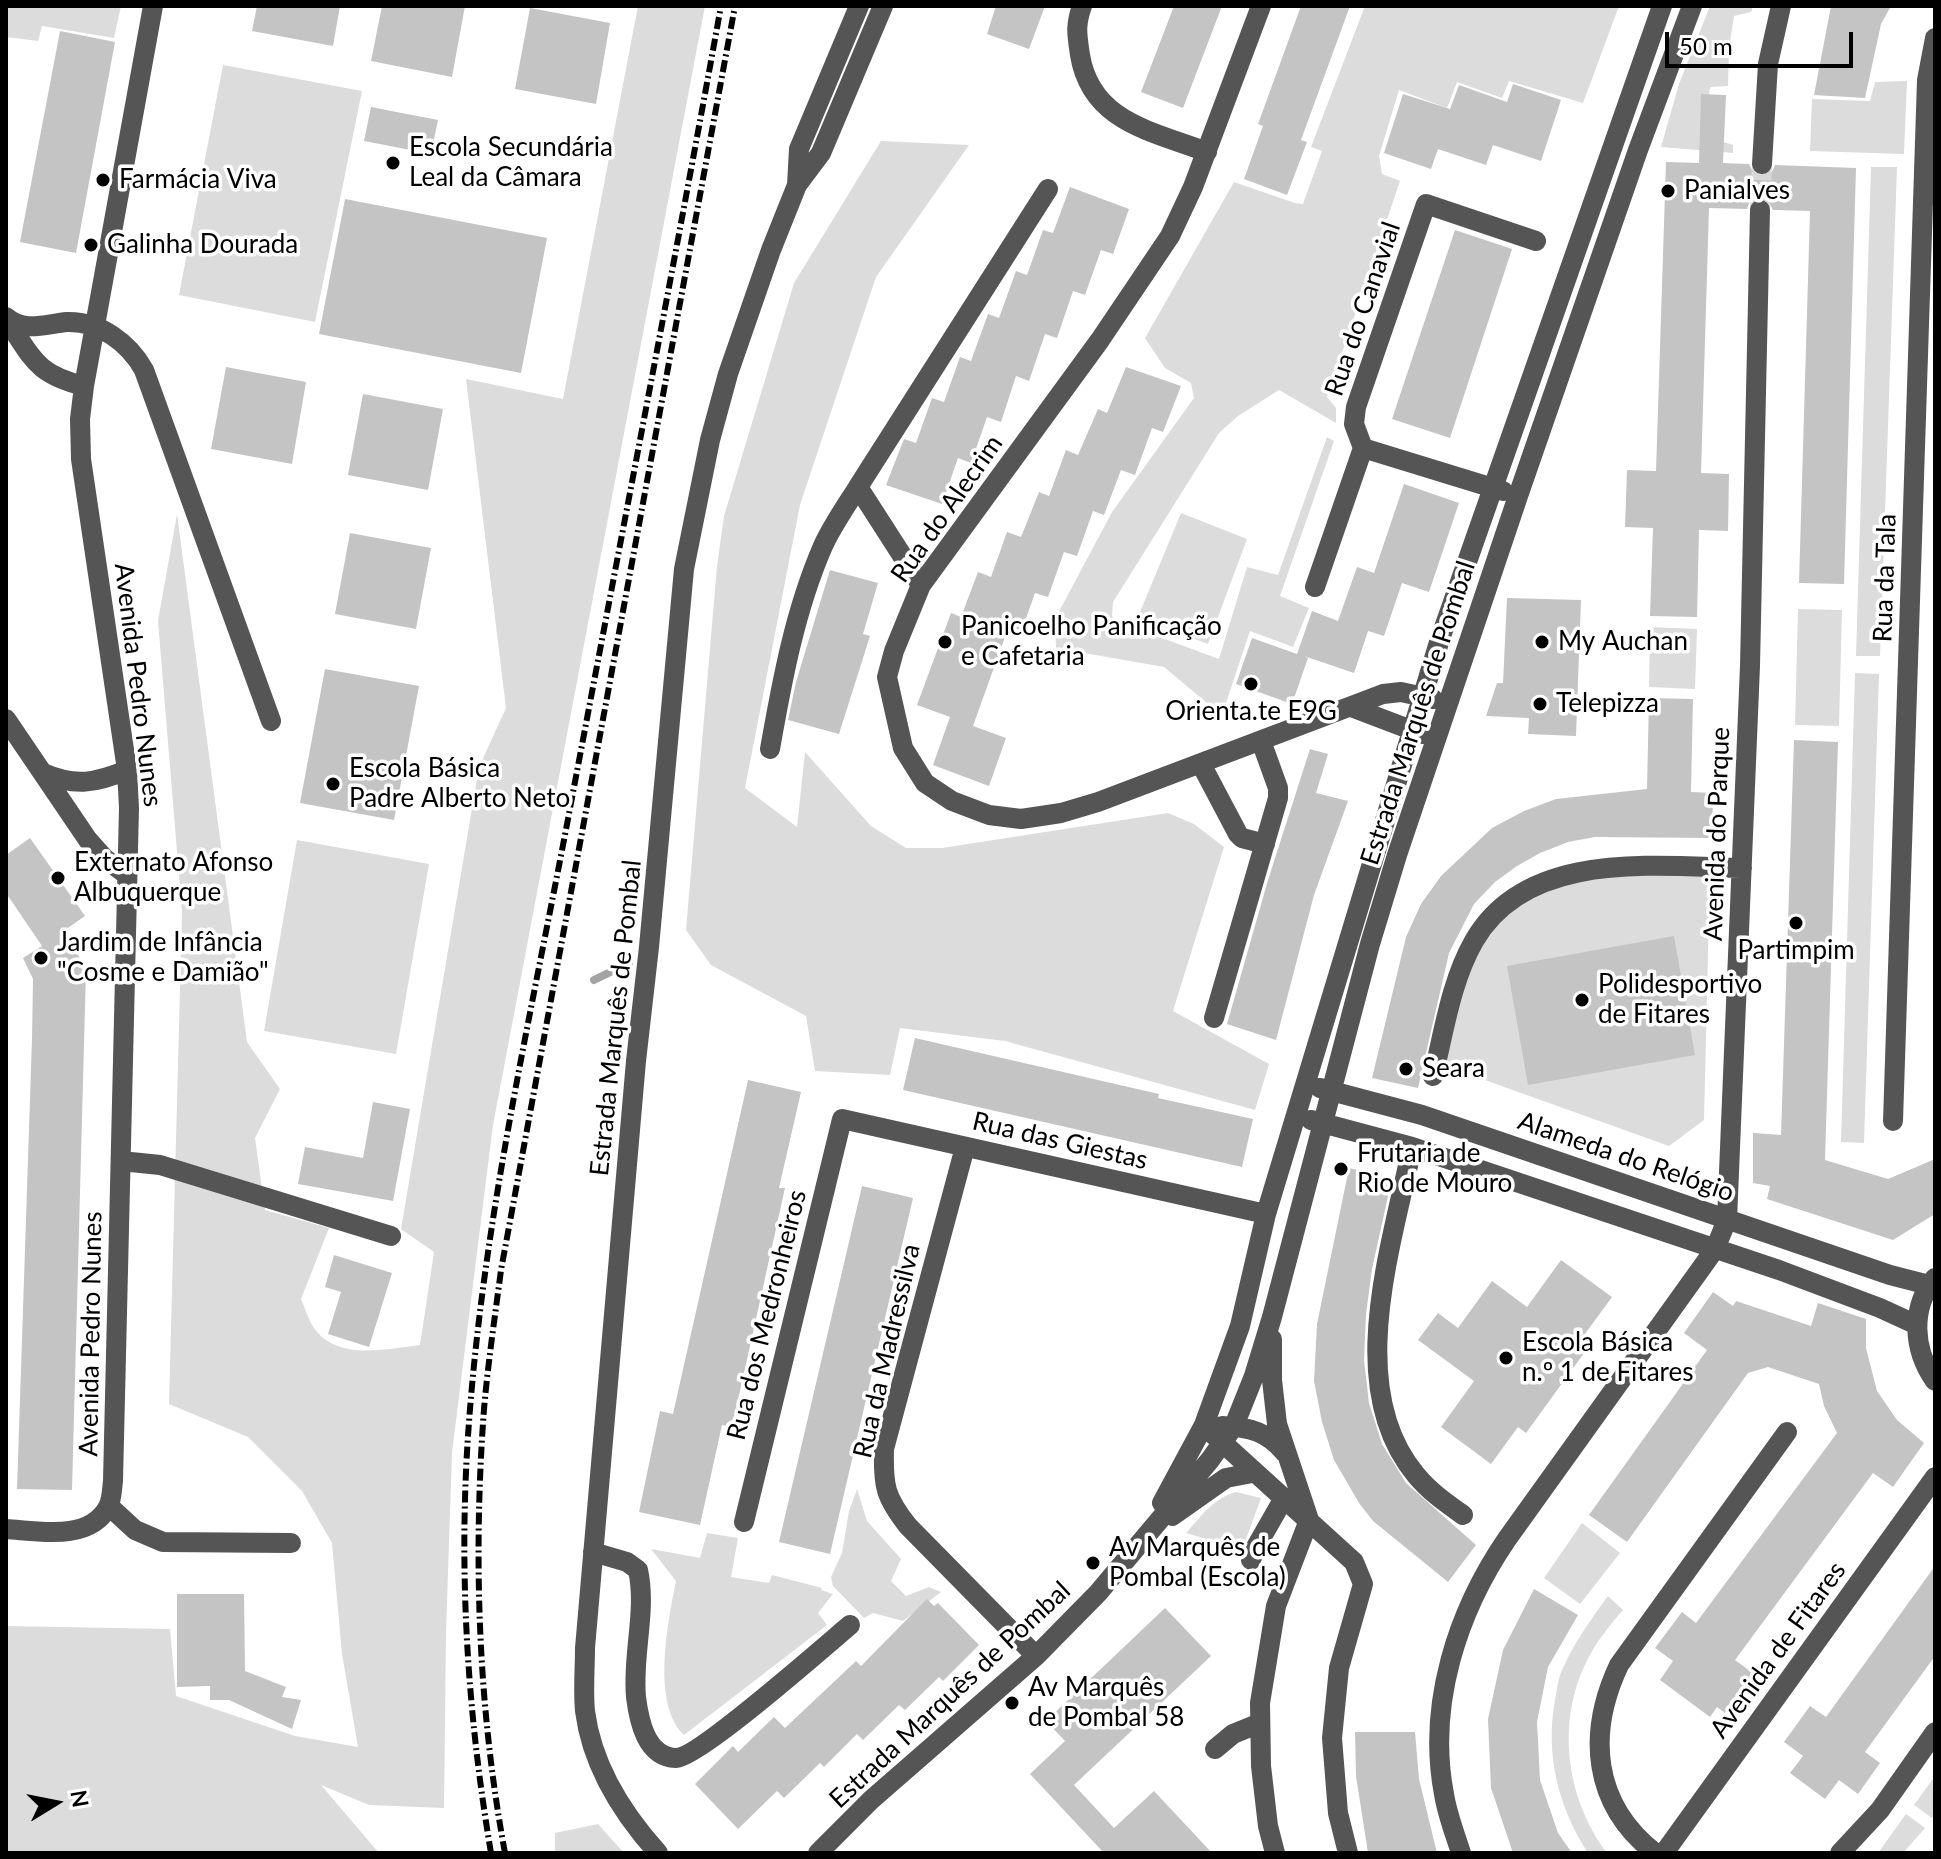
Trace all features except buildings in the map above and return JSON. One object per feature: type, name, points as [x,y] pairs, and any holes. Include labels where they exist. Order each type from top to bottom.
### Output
[{"type":"street","name":"Avenida Pedro Nunes","points":[[109,1506],[113,1481],[129,808],[127,770],[81,459],[80,419],[94,326],[153,6]]},
{"type":"street","name":"Estrada Marquês de Pombal","points":[[797,185],[799,149],[859,6]]},
{"type":"street","name":"Estrada Marquês de Pombal","points":[[658,1853],[634,1826],[600,1766],[585,1711],[585,1648],[636,1061],[684,569],[710,440],[728,374],[797,185],[821,153],[883,6]]},
{"type":"street","points":[[1082,6],[1076,26],[1083,71],[1097,99],[1126,123],[1207,152]]},
{"type":"street","name":"Rua do Alecrim","points":[[1261,6],[1207,152],[1170,236],[1100,340],[921,585],[894,651],[887,677],[903,748],[925,783],[952,801],[989,815],[1021,819],[1061,813],[1098,802],[1383,694],[1401,692],[1449,704]]},
{"type":"street","name":"Estrada Marquês de Pombal","points":[[1145,1535],[1204,1425],[1240,1326],[1266,1214],[1422,696],[1492,487],[1538,366],[1662,6]]},
{"type":"street","name":"Estrada Marquês de Pombal","points":[[818,1853],[871,1800],[1036,1656],[1098,1593],[1234,1426],[1254,1376],[1272,1317],[1370,944],[1518,496],[1638,150],[1692,6]]},
{"type":"street","points":[[1762,164],[1768,64],[1781,6]]},
{"type":"street","name":"Rua da Tala","points":[[1893,1121],[1927,80],[1935,38]]},
{"type":"street","points":[[770,749],[781,683],[800,612],[823,545],[1048,189]]},
{"type":"street","name":"Rua do Canavial","points":[[1315,587],[1363,448],[1354,424],[1356,407],[1426,204],[1536,241]]},
{"type":"street","name":"Avenida do Parque","points":[[1461,1853],[1444,1794],[1439,1729],[1450,1655],[1477,1589],[1507,1539],[1715,1249],[1727,1220],[1750,666],[1760,210]]},
{"type":"street","points":[[6,318],[29,327],[68,322],[94,326],[129,346],[144,370],[271,721]]},
{"type":"street","points":[[6,318],[46,373],[55,379],[84,386]]},
{"type":"street","points":[[1363,448],[1518,496]]},
{"type":"street","points":[[858,487],[921,585]]},
{"type":"street","points":[[1351,707],[1437,739]]},
{"type":"street","points":[[6,719],[88,840],[104,858],[127,875]]},
{"type":"street","points":[[1214,1018],[1278,798],[1278,788],[1261,741]]},
{"type":"street","points":[[1201,764],[1238,834],[1265,844]]},
{"type":"street","points":[[43,773],[81,784],[127,770]]},
{"type":"street","points":[[1433,1076],[1458,979],[1474,941],[1500,910],[1526,890],[1576,872],[1629,865],[1742,868]]},
{"type":"street","name":"Alameda do Relógio","points":[[1305,1083],[1422,1115],[1890,1275],[1932,1281]]},
{"type":"street","points":[[1296,1116],[1412,1147],[1715,1249],[1880,1308],[1917,1325]]},
{"type":"street","name":"Rua das Giestas","points":[[842,1119],[1266,1214]]},
{"type":"street","name":"Rua dos Medronheiros","points":[[744,1522],[842,1119]]},
{"type":"street","name":"Rua da Madressilva","points":[[965,1147],[884,1449],[884,1479],[891,1505],[908,1526],[1036,1656]]},
{"type":"street","points":[[1412,1147],[1381,1302],[1376,1362],[1388,1425],[1400,1452],[1425,1484],[1463,1515]]},
{"type":"street","points":[[121,1161],[160,1165],[391,1236]]},
{"type":"street","points":[[1932,1281],[1920,1304],[1917,1325],[1919,1348],[1926,1369],[1935,1381]]},
{"type":"street","points":[[1272,1317],[1277,1424],[1309,1520],[1276,1606],[1262,1692],[1261,1766],[1268,1826],[1275,1853]]},
{"type":"street","points":[[1204,1425],[1262,1431],[1275,1440],[1287,1456]]},
{"type":"street","points":[[1204,1425],[1252,1473],[1354,1562],[1363,1584],[1339,1668],[1332,1738],[1338,1813],[1348,1853]]},
{"type":"street","points":[[1655,1853],[1619,1815],[1603,1777],[1599,1730],[1605,1699],[1619,1665],[1787,1432]]},
{"type":"street","name":"Estrada Marquês de Pombal","points":[[1145,1535],[1226,1478],[1252,1473]]},
{"type":"street","name":"Avenida de Fitares","points":[[1664,1853],[1935,1477]]},
{"type":"street","points":[[1251,1560],[1284,1498]]},
{"type":"street","points":[[6,1529],[65,1533],[92,1523],[109,1506],[135,1530],[163,1542],[291,1543]]},
{"type":"street","points":[[593,1552],[627,1562],[638,1570],[641,1584],[635,1671],[637,1700],[647,1742],[674,1758],[685,1756],[722,1730],[850,1625]]},
{"type":"street","points":[[1215,1749],[1233,1734],[1260,1723]]},
{"type":"street","points":[[1840,1853],[1880,1810],[1935,1732]]},
{"type":"shaded area","points":[[6,6],[121,6],[114,38],[42,26],[38,41],[6,37]]},
{"type":"shaded area","points":[[638,6],[705,6],[493,1125],[452,1453],[444,1808],[369,1805],[321,1785],[379,1853],[6,1853],[6,1626],[170,1629],[176,1696],[295,1736],[358,1747],[342,1654],[332,1543],[302,1491],[248,1437],[169,1404],[182,912],[158,621],[177,514],[247,1042],[280,1089],[255,1138],[265,1210],[329,1228],[301,1299],[312,1325],[324,1338],[349,1349],[378,1350],[420,1345],[434,1252],[401,1229],[479,767],[506,708],[466,379],[563,399]]},
{"type":"shaded area","points":[[1365,6],[1619,6],[1583,103],[1509,81],[1502,98],[1457,82],[1447,108],[1399,90],[1379,156],[1382,174],[1400,181],[1327,397],[1336,408],[1336,423],[1279,390],[1238,416],[1219,433],[1113,602],[1112,616],[1116,621],[1219,659],[1247,567],[1278,575],[1327,437],[1334,441],[1280,596],[1309,608],[1293,647],[1250,631],[1225,706],[1214,709],[1164,667],[1056,648],[1055,619],[1112,512],[1194,398],[1191,383],[1165,368],[1145,338],[1234,182],[1303,204],[1322,151],[1311,147]]},
{"type":"shaded area","points":[[1710,6],[1753,6],[1751,12],[1734,16],[1728,86],[1710,87],[1717,140],[1733,145],[1733,153],[1661,147],[1679,84]]},
{"type":"shaded area","points":[[223,65],[362,91],[315,322],[179,295]]},
{"type":"shaded area","points":[[1907,81],[1904,154],[1810,151],[1812,99],[1870,101],[1875,82]]},
{"type":"shaded area","points":[[881,141],[969,145],[876,277],[800,505],[745,788],[797,827],[805,752],[871,826],[906,848],[942,848],[1168,813],[1194,824],[1224,847],[1173,1011],[1269,1064],[1255,1110],[1005,1041],[900,1028],[890,1075],[815,1071],[806,1016],[711,965],[686,930],[717,566],[724,516],[794,283]]},
{"type":"shaded area","points":[[1871,167],[1897,167],[1880,656],[1856,656]]},
{"type":"shaded area","points":[[1181,513],[1247,539],[1208,644],[1138,617]]},
{"type":"shaded area","points":[[1798,609],[1842,610],[1839,726],[1795,725]]},
{"type":"shaded area","points":[[1650,627],[1697,629],[1695,689],[1649,687]]},
{"type":"shaded area","points":[[1855,673],[1879,674],[1864,1143],[1841,1142]]},
{"type":"shaded area","points":[[297,840],[429,864],[396,1054],[264,1031]]},
{"type":"shaded area","name":"Polidesportivo de Fitares","points":[[1710,872],[1704,1120],[1669,1146],[1443,1065],[1470,962],[1507,913],[1538,893],[1597,876]]},
{"type":"shaded area","points":[[857,1489],[867,1521],[901,1559],[891,1581],[906,1596],[929,1587],[941,1592],[903,1621],[873,1613],[864,1618],[833,1586],[831,1577],[842,1553],[849,1511]]},
{"type":"shaded area","points":[[1236,1492],[1261,1498],[1242,1550],[1186,1533],[1214,1503]]},
{"type":"shaded area","points":[[1582,1523],[1620,1553],[1580,1604],[1544,1578]]},
{"type":"shaded area","points":[[707,1533],[738,1538],[731,1577],[769,1583],[772,1575],[822,1588],[833,1594],[818,1613],[827,1625],[684,1735],[674,1721],[665,1683],[666,1639],[676,1581],[651,1549],[700,1558]]},
{"type":"shaded area","points":[[1608,1596],[1623,1610],[1597,1643],[1579,1679],[1569,1731],[1574,1782],[1593,1831],[1607,1853],[1588,1853],[1569,1817],[1556,1780],[1552,1720],[1562,1670],[1577,1641]]},
{"type":"shaded area","points":[[1935,1776],[1935,1813],[1932,1818],[1914,1805]]},
{"type":"shaded area","points":[[1906,1814],[1925,1828],[1903,1853],[1878,1853]]},
{"type":"shaded area","points":[[598,1824],[624,1853],[555,1853],[555,1833]]},
{"type":"waterway","points":[[594,980],[629,963]]},
{"type":"tunnel","points":[[1760,210],[1762,164]]},
{"type":"railway","points":[[491,1853],[471,1692],[464,1530],[469,1422],[485,1270],[510,1119],[721,6]]},
{"type":"railway","points":[[505,1853],[489,1743],[480,1632],[481,1464],[490,1357],[501,1270],[735,6]]},
{"type":"place","name":"Escola Secundária Leal da Câmara","points":[[393,163]]},
{"type":"place","name":"Farmácia Viva","points":[[103,180]]},
{"type":"place","name":"Panialves","points":[[1668,191]]},
{"type":"place","name":"Galinha Dourada","points":[[91,245]]},
{"type":"place","name":"Panicoelho Panificação e Cafetaria","points":[[945,642]]},
{"type":"place","name":"My Auchan","points":[[1542,642]]},
{"type":"place","name":"Orienta.te E9G","points":[[1251,684]]},
{"type":"place","name":"Telepizza","points":[[1540,704]]},
{"type":"place","name":"Escola Básica Padre Alberto Neto","points":[[333,784]]},
{"type":"place","name":"Externato Afonso Albuquerque","points":[[58,878]]},
{"type":"place","name":"Partimpim","points":[[1796,923]]},
{"type":"place","name":"Jardim de Infância \"Cosme e Damião\"","points":[[41,958]]},
{"type":"place","name":"Polidesportivo de Fitares","points":[[1582,1000]]},
{"type":"place","name":"Seara","points":[[1406,1069]]},
{"type":"place","name":"Frutaria de Rio de Mouro","points":[[1341,1169]]},
{"type":"place","name":"Escola Básica n.º 1 de Fitares","points":[[1506,1358]]},
{"type":"place","name":"Av Marquês de Pombal (Escola)","points":[[1093,1563]]},
{"type":"place","name":"Av Marquês de Pombal 58","points":[[1012,1703]]}]
